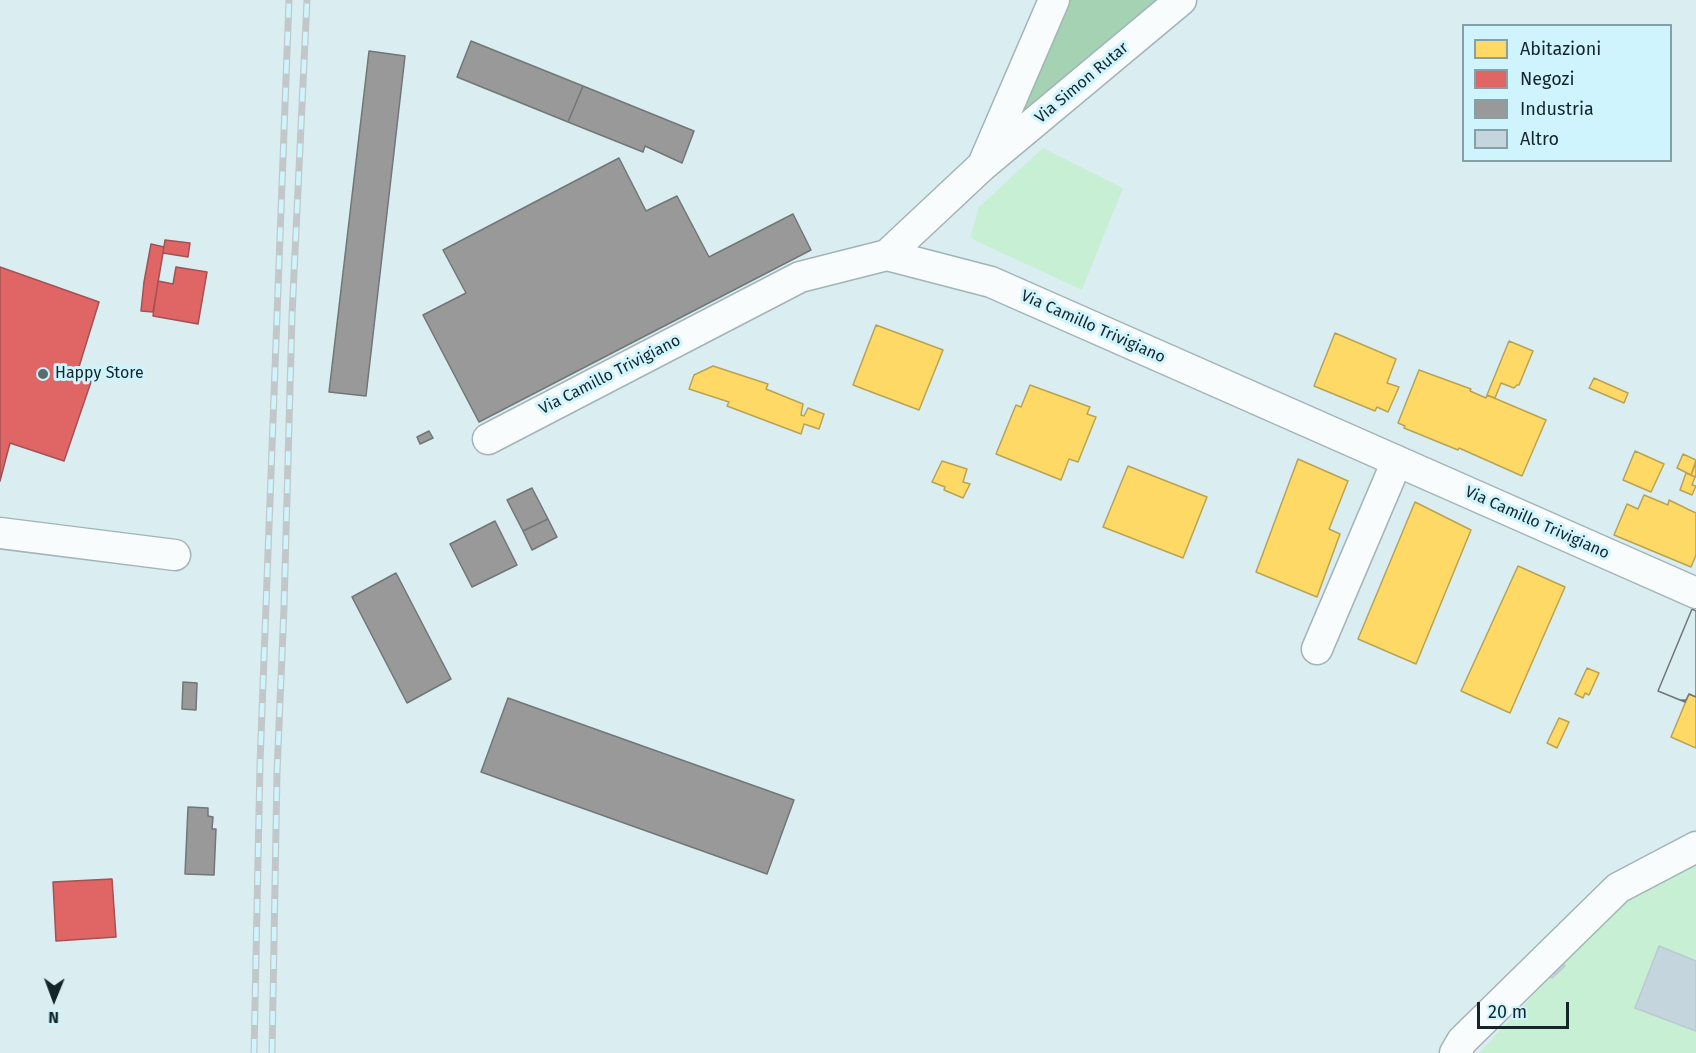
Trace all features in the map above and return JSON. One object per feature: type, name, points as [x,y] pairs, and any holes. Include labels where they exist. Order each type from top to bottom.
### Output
[{"type":"street","name":"Via Simon Rutar","points":[[982,166],[1054,0]]},
{"type":"street","name":"Via Simon Rutar","points":[[887,255],[982,166],[1181,0]]},
{"type":"street","name":"Via Camillo Trivigiano","points":[[488,439],[800,277],[887,255],[991,282],[1696,592]]},
{"type":"street","points":[[1317,649],[1396,461]]},
{"type":"street","points":[[0,533],[175,555]]},
{"type":"street","points":[[1455,1053],[1461,1041],[1618,888],[1696,848]]},
{"type":"green space","points":[[1069,0],[1159,0],[1010,129]]},
{"type":"green space","points":[[1043,148],[1123,188],[1082,290],[970,238],[979,207]]},
{"type":"green space","points":[[1696,862],[1696,1053],[1479,1053],[1605,918],[1634,894]]},
{"type":"building: Abitazioni","points":[[876,325],[943,350],[919,410],[853,385]]},
{"type":"building: Abitazioni","points":[[1335,333],[1396,359],[1387,383],[1399,387],[1388,412],[1377,407],[1375,411],[1314,386]]},
{"type":"building: Abitazioni","points":[[1509,341],[1533,351],[1519,385],[1514,388],[1501,383],[1495,398],[1487,395]]},
{"type":"building: Abitazioni","points":[[713,366],[768,384],[766,389],[803,404],[801,415],[804,416],[808,408],[824,414],[819,429],[804,424],[801,434],[727,406],[729,402],[689,389],[694,375]]},
{"type":"building: Abitazioni","points":[[1419,370],[1546,420],[1522,476],[1459,448],[1458,450],[1404,428],[1405,426],[1398,423]]},
{"type":"building: Abitazioni","points":[[1594,378],[1628,393],[1624,403],[1589,388]]},
{"type":"building: Abitazioni","points":[[1030,385],[1090,407],[1087,414],[1096,417],[1078,462],[1069,459],[1061,480],[996,454],[1016,405],[1021,407]]},
{"type":"building: Abitazioni","points":[[1635,451],[1664,464],[1651,492],[1623,480]]},
{"type":"building: Abitazioni","points":[[1683,454],[1696,460],[1691,475],[1677,468]]},
{"type":"building: Abitazioni","points":[[1298,459],[1348,481],[1329,529],[1340,534],[1317,597],[1256,572]]},
{"type":"building: Abitazioni","points":[[942,461],[967,469],[963,482],[970,484],[963,498],[932,482]]},
{"type":"building: Abitazioni","points":[[1696,463],[1696,477],[1691,475]]},
{"type":"building: Abitazioni","points":[[1128,466],[1207,497],[1183,558],[1103,527]]},
{"type":"building: Abitazioni","points":[[1686,473],[1695,477],[1692,485],[1696,486],[1692,495],[1680,490]]},
{"type":"building: Abitazioni","points":[[1644,495],[1668,505],[1669,500],[1696,513],[1696,555],[1691,567],[1614,535],[1627,504],[1638,509]]},
{"type":"building: Abitazioni","points":[[1415,502],[1471,530],[1416,664],[1358,639]]},
{"type":"building: Abitazioni","points":[[1518,566],[1565,587],[1510,713],[1461,691]]},
{"type":"building: Abitazioni","points":[[1587,668],[1599,673],[1589,695],[1585,693],[1583,698],[1575,694]]},
{"type":"building: Abitazioni","points":[[1689,694],[1696,697],[1696,748],[1671,737]]},
{"type":"building: Abitazioni","points":[[1559,718],[1569,722],[1557,748],[1547,743]]},
{"type":"building: Negozi","points":[[165,240],[190,243],[188,257],[163,253]]},
{"type":"building: Negozi","points":[[151,244],[164,247],[153,312],[141,311]]},
{"type":"building: Negozi","name":"Happy Store","points":[[0,267],[99,302],[78,370],[92,379],[64,461],[10,443],[0,481]]},
{"type":"building: Negozi","points":[[176,267],[207,272],[198,324],[153,316],[158,281],[173,284]]},
{"type":"building: Negozi","points":[[112,879],[116,937],[56,941],[53,882]]},
{"type":"building: Industria","points":[[471,41],[583,86],[568,122],[457,77]]},
{"type":"building: Industria","points":[[369,51],[405,56],[366,396],[329,392]]},
{"type":"building: Industria","points":[[583,86],[694,131],[682,163],[645,146],[643,152],[568,122]]},
{"type":"building: Industria","points":[[619,158],[646,211],[677,196],[709,257],[793,214],[811,250],[479,422],[423,315],[466,293],[443,250]]},
{"type":"building: Industria","points":[[429,431],[433,438],[420,444],[417,437]]},
{"type":"building: Industria","points":[[532,488],[548,519],[523,531],[507,500]]},
{"type":"building: Industria","points":[[548,519],[557,537],[532,550],[523,531]]},
{"type":"building: Industria","points":[[495,521],[517,565],[472,587],[450,544]]},
{"type":"building: Industria","points":[[396,573],[451,679],[407,703],[352,597]]},
{"type":"building: Industria","points":[[1692,609],[1696,611],[1696,697],[1689,694],[1686,700],[1680,700],[1658,691]]},
{"type":"building: Industria","points":[[1692,609],[1696,611],[1696,697],[1689,694],[1685,702],[1658,691]]},
{"type":"building: Industria","points":[[183,682],[197,683],[196,710],[182,709]]},
{"type":"building: Industria","points":[[508,698],[794,800],[767,874],[481,772]]},
{"type":"building: Industria","points":[[188,807],[208,808],[208,816],[213,817],[212,829],[216,829],[214,875],[185,874]]},
{"type":"building: Altro","points":[[1659,946],[1696,961],[1696,1031],[1635,1008]]},
{"type":"building: Altro","points":[[1558,959],[1565,966],[1552,978],[1545,971]]},
{"type":"railway","points":[[254,1053],[260,763],[289,0]]},
{"type":"railway","points":[[272,1053],[277,773],[292,316],[307,0]]},
{"type":"place","name":"Happy Store","points":[[43,374]]}]
